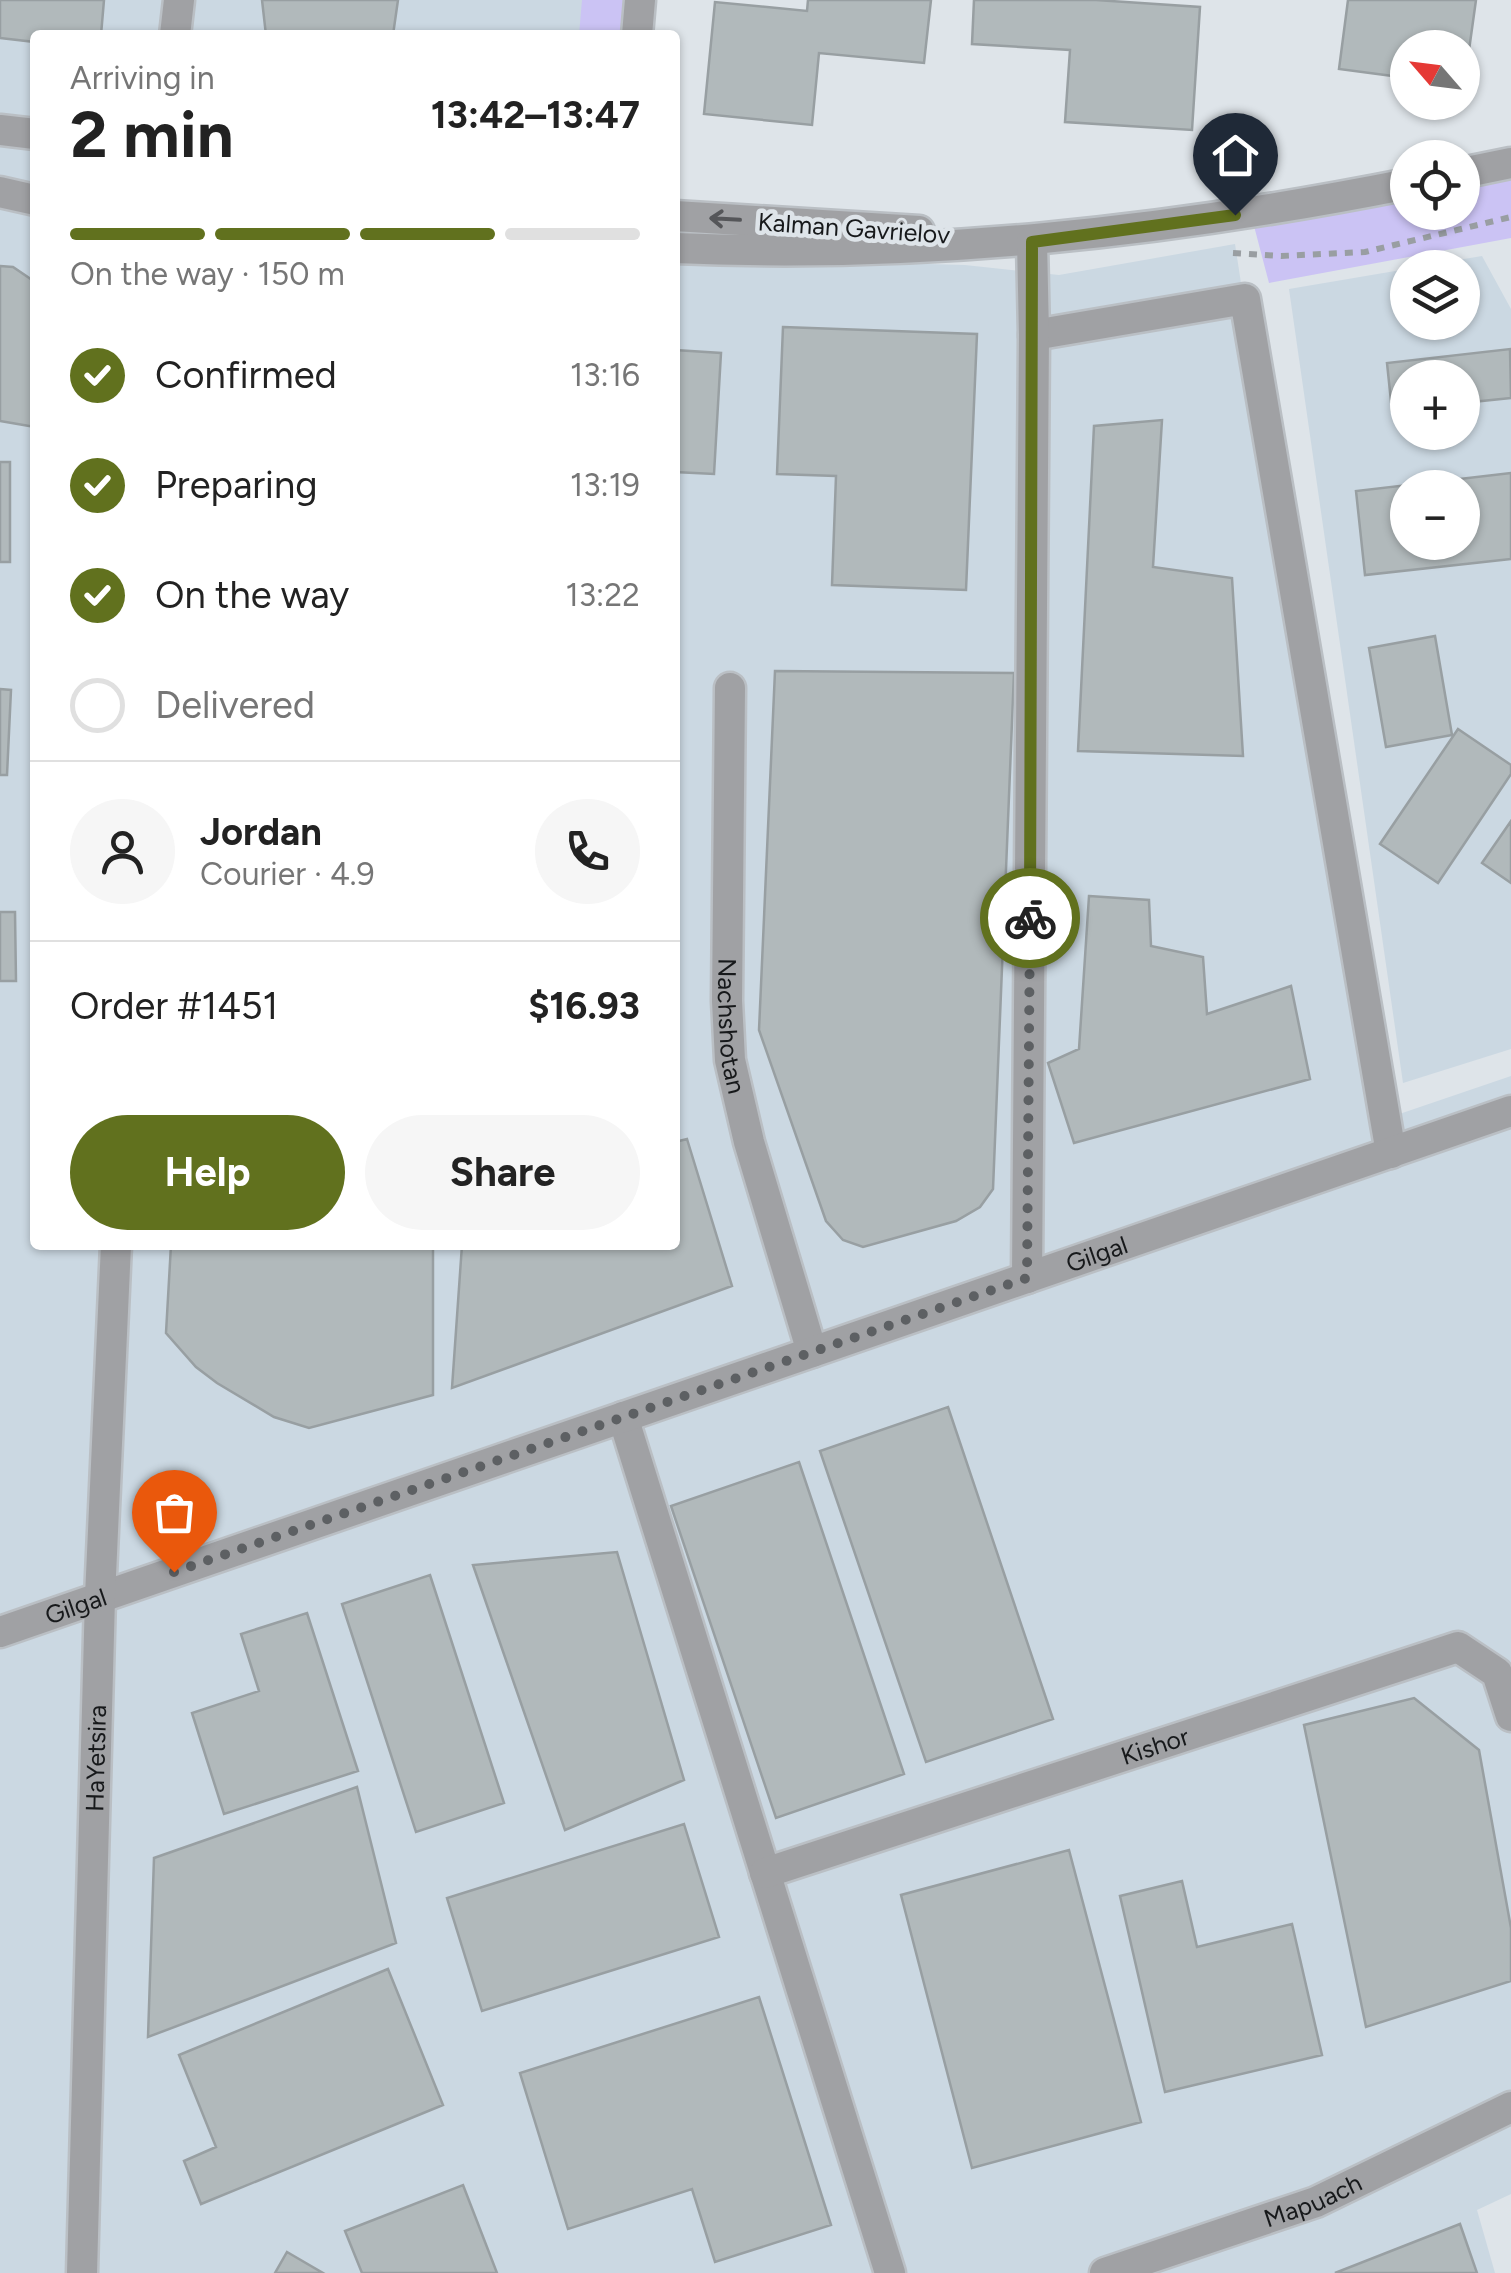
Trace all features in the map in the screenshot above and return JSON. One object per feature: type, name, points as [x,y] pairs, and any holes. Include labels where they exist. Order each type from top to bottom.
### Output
[{"type":"street","points":[[176,30],[180,0]]},
{"type":"street","points":[[637,30],[640,0]]},
{"type":"street","points":[[0,130],[30,133]]},
{"type":"street","points":[[1480,169],[1511,163]]},
{"type":"street","name":"Kalman Gavrielov","points":[[680,248],[899,249],[1032,242],[1300,205],[1390,188]]},
{"type":"street","points":[[0,192],[30,199]]},
{"type":"street","name":"Kalman Gavrielov","points":[[680,216],[897,229],[1032,242]]},
{"type":"street","points":[[1027,1278],[1032,242]]},
{"type":"street","points":[[1034,335],[1246,300],[1391,1153]]},
{"type":"street","name":"Nachshotan","points":[[730,688],[730,1060],[749,1142],[812,1352]]},
{"type":"street","name":"Gilgal","points":[[0,1632],[1511,1112]]},
{"type":"street","name":"HaYetsira","points":[[82,2273],[100,1597],[116,1250]]},
{"type":"street","points":[[622,1417],[890,2273]]},
{"type":"street","name":"Kishor","points":[[765,1873],[1458,1647],[1497,1673],[1511,1716]]},
{"type":"street","name":"Mapuach","points":[[1104,2273],[1316,2202],[1511,2107]]},
{"type":"shaded area","points":[[0,0],[591,0],[588,30],[30,30],[30,1250],[680,1250],[680,257],[965,265],[1059,275],[1235,244],[1370,1124],[1511,1076],[1511,2194],[1477,2210],[1495,2273],[0,2273]]},
{"type":"shaded area","points":[[582,0],[637,0],[634,30],[579,30]]},
{"type":"shaded area","points":[[1511,177],[1511,238],[1446,250],[1390,250],[1390,260],[1269,283],[1254,226],[1390,199],[1390,230],[1480,230],[1480,183]]},
{"type":"shaded area","points":[[1482,256],[1511,309],[1511,1049],[1403,1083],[1289,289],[1390,272],[1390,340],[1480,340]]},
{"type":"building","points":[[0,0],[104,0],[101,30],[30,30],[30,41],[0,38]]},
{"type":"building","points":[[262,0],[398,0],[394,30],[265,30]]},
{"type":"building","points":[[808,0],[931,0],[924,63],[819,53],[812,125],[704,114],[715,2],[807,11]]},
{"type":"building","points":[[974,0],[1096,0],[1200,7],[1192,130],[1065,122],[1070,50],[972,44]]},
{"type":"building","points":[[1348,0],[1476,0],[1472,30],[1390,30],[1390,76],[1339,69]]},
{"type":"building","points":[[0,266],[13,267],[30,279],[30,426],[0,421]]},
{"type":"building","points":[[783,327],[977,334],[966,590],[832,585],[836,476],[777,474]]},
{"type":"building","points":[[1510,349],[1511,398],[1480,401],[1480,360],[1413,360]]},
{"type":"building","points":[[680,350],[721,353],[714,474],[680,472]]},
{"type":"building","points":[[1162,420],[1153,567],[1232,578],[1243,756],[1078,751],[1094,426]]},
{"type":"building","points":[[0,462],[10,462],[10,562],[0,562]]},
{"type":"building","points":[[1511,473],[1511,559],[1365,575],[1356,491],[1390,487],[1390,560],[1480,560],[1480,477]]},
{"type":"building","points":[[1435,636],[1452,735],[1386,747],[1369,648]]},
{"type":"building","points":[[775,671],[1014,673],[993,1189],[980,1207],[956,1221],[863,1247],[843,1240],[826,1221],[759,1030]]},
{"type":"building","points":[[0,689],[11,690],[7,775],[0,775]]},
{"type":"building","points":[[1458,729],[1511,765],[1511,774],[1438,883],[1380,844]]},
{"type":"building","points":[[1511,821],[1511,883],[1482,863]]},
{"type":"building","points":[[1089,896],[1149,900],[1151,946],[1203,957],[1207,1014],[1291,986],[1310,1079],[1074,1143],[1048,1063],[1079,1049]]},
{"type":"building","points":[[0,912],[15,912],[16,981],[0,981]]},
{"type":"building","points":[[687,1139],[732,1286],[452,1388],[462,1250],[680,1250],[680,1141]]},
{"type":"building","points":[[171,1250],[433,1250],[433,1395],[309,1428],[274,1417],[217,1383],[196,1367],[166,1333]]},
{"type":"building","points":[[948,1407],[1053,1719],[926,1762],[820,1451]]},
{"type":"building","points":[[799,1462],[904,1774],[776,1818],[671,1506]]},
{"type":"building","points":[[617,1552],[684,1780],[565,1830],[473,1565]]},
{"type":"building","points":[[430,1575],[504,1803],[416,1832],[342,1604]]},
{"type":"building","points":[[307,1613],[358,1771],[224,1814],[192,1713],[259,1691],[241,1634]]},
{"type":"building","points":[[1414,1698],[1479,1750],[1511,1928],[1511,1981],[1366,2027],[1304,1725]]},
{"type":"building","points":[[357,1787],[396,1943],[148,2037],[154,1858]]},
{"type":"building","points":[[684,1824],[719,1937],[482,2011],[447,1898]]},
{"type":"building","points":[[1069,1850],[1141,2122],[972,2168],[901,1895]]},
{"type":"building","points":[[1182,1881],[1197,1947],[1292,1924],[1322,2055],[1165,2092],[1120,1896]]},
{"type":"building","points":[[388,1969],[443,2105],[201,2204],[184,2161],[216,2147],[179,2055]]},
{"type":"building","points":[[759,1997],[831,2225],[715,2262],[692,2189],[568,2229],[520,2073]]},
{"type":"building","points":[[463,2185],[497,2273],[362,2273],[345,2231]]},
{"type":"building","points":[[1460,2224],[1477,2273],[1335,2273]]},
{"type":"building","points":[[287,2252],[323,2273],[275,2273]]},
{"type":"way so far","points":[[174,1572],[1027,1278],[1030,918]]},
{"type":"route","points":[[1030,918],[1032,242],[1235,215]]}]
